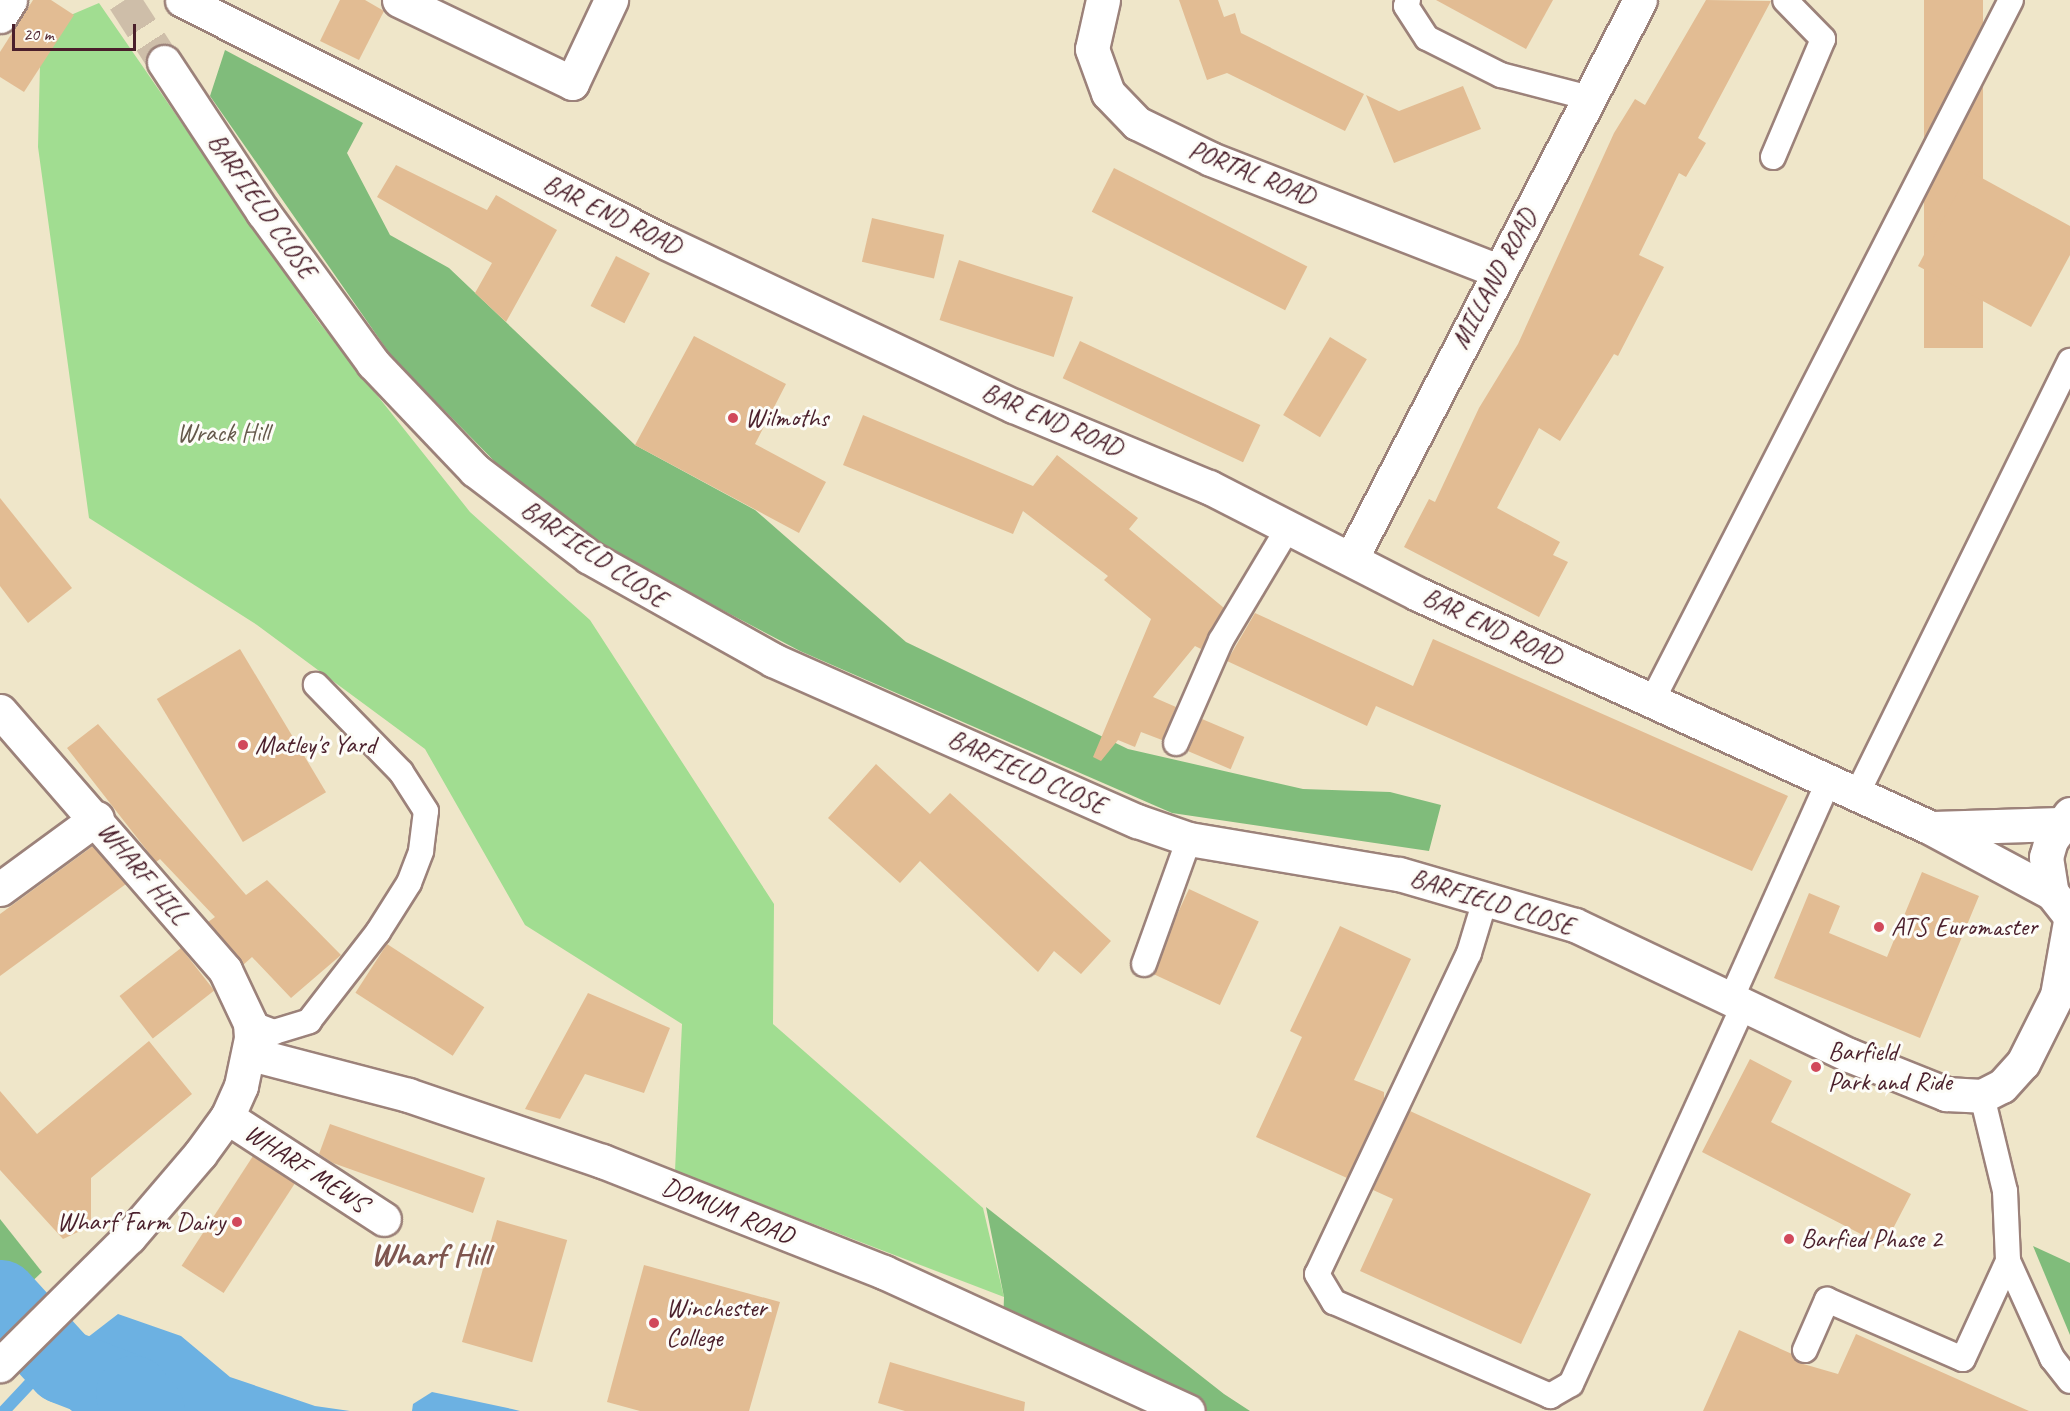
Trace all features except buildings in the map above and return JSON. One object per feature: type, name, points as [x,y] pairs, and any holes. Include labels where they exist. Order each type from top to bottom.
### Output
[{"type":"street","points":[[0,16],[10,0]]},
{"type":"street","name":"BAR END ROAD","points":[[182,0],[667,243],[1014,405],[1198,481],[1351,559],[1842,789],[1929,827],[2061,904]]},
{"type":"street","points":[[399,0],[572,83],[611,0]]},
{"type":"street","name":"PORTAL ROAD","points":[[1103,0],[1092,49],[1108,93],[1137,123],[1211,159],[1498,271]]},
{"type":"street","name":"MILLAND ROAD","points":[[1351,559],[1640,0]]},
{"type":"street","name":"BARFIELD CLOSE","points":[[164,62],[262,212],[373,363],[475,470],[532,516],[654,597],[773,660],[1137,821],[1190,839],[1399,874],[1486,897],[1575,925],[1739,1000],[1907,1082],[1946,1094],[1982,1096]]},
{"type":"street","name":"WHARF HILL","points":[[0,711],[97,818],[225,970],[251,1038]]},
{"type":"street","points":[[0,889],[97,818]]},
{"type":"street","points":[[2061,904],[2046,857],[2065,819]]},
{"type":"street","name":"BAR END ROAD","points":[[1929,827],[2065,819]]},
{"type":"street","points":[[1982,1096],[2002,1086],[2023,1063],[2064,987],[2070,921]]},
{"type":"street","points":[[0,1365],[166,1197],[227,1117],[251,1038]]},
{"type":"street","name":"DOMUM ROAD","points":[[251,1038],[408,1095],[602,1161],[884,1272],[1188,1411]]},
{"type":"street","name":"WHARF MEWS","points":[[227,1117],[384,1219]]},
{"type":"lane","points":[[1408,0],[1406,6],[1427,38],[1501,75],[1590,98]]},
{"type":"lane","points":[[1773,157],[1823,39],[1785,0]]},
{"type":"lane","points":[[1653,699],[2011,0]]},
{"type":"lane","points":[[1486,897],[1470,953],[1317,1274],[1320,1288],[1334,1302],[1550,1396],[1571,1384],[1739,1000],[1842,789],[2070,361]]},
{"type":"lane","points":[[1176,743],[1221,640],[1288,528]]},
{"type":"lane","points":[[251,1038],[309,1021],[378,932],[409,883],[421,851],[426,811],[402,772],[316,685]]},
{"type":"lane","points":[[1144,964],[1190,839]]},
{"type":"lane","points":[[1982,1096],[2005,1191],[2008,1261],[2052,1358],[2070,1382]]},
{"type":"lane","points":[[1805,1350],[1827,1300],[1963,1359],[2008,1261]]},
{"type":"green space","name":"Wrack Hill","points":[[99,3],[318,321],[470,512],[590,620],[774,904],[773,1024],[983,1208],[1004,1297],[675,1171],[682,1024],[525,925],[425,749],[257,625],[89,518],[38,147],[40,64],[59,20]]},
{"type":"green space","points":[[225,50],[363,123],[347,153],[390,235],[449,268],[635,445],[755,510],[906,642],[1128,749],[1303,789],[1390,792],[1441,805],[1429,851],[1172,813],[800,651],[612,552],[504,471],[392,357],[210,96]]},
{"type":"green space","points":[[986,1207],[1224,1394],[1250,1411],[1167,1411],[1003,1325],[1004,1297]]},
{"type":"green space","points":[[0,1219],[42,1272],[0,1312]]},
{"type":"green space","points":[[2033,1246],[2070,1263],[2070,1335]]},
{"type":"water","points":[[118,1314],[181,1336],[230,1377],[315,1406],[350,1411],[72,1411],[35,1378]]},
{"type":"water","points":[[432,1392],[520,1411],[412,1411],[413,1404]]},
{"type":"waterway","points":[[0,1297],[63,1366],[133,1393],[147,1411]]},
{"type":"waterway","points":[[4,1411],[35,1378],[48,1372]]},
{"type":"tunnel","points":[[124,0],[164,62]]},
{"type":"place","name":"Wilmoths","points":[[733,418]]},
{"type":"place","name":"Matley's Yard","points":[[243,745]]},
{"type":"place","name":"ATS Euromaster","points":[[1879,927]]},
{"type":"place","name":"Barfield Park and Ride","points":[[1816,1067]]},
{"type":"place","name":"Wharf Farm Dairy","points":[[237,1222]]},
{"type":"place","name":"Barfied Phase 2","points":[[1789,1239]]},
{"type":"place","name":"Winchester College","points":[[654,1323]]},
{"type":"district","name":"Wharf Hill","points":[[430,1255]]}]
